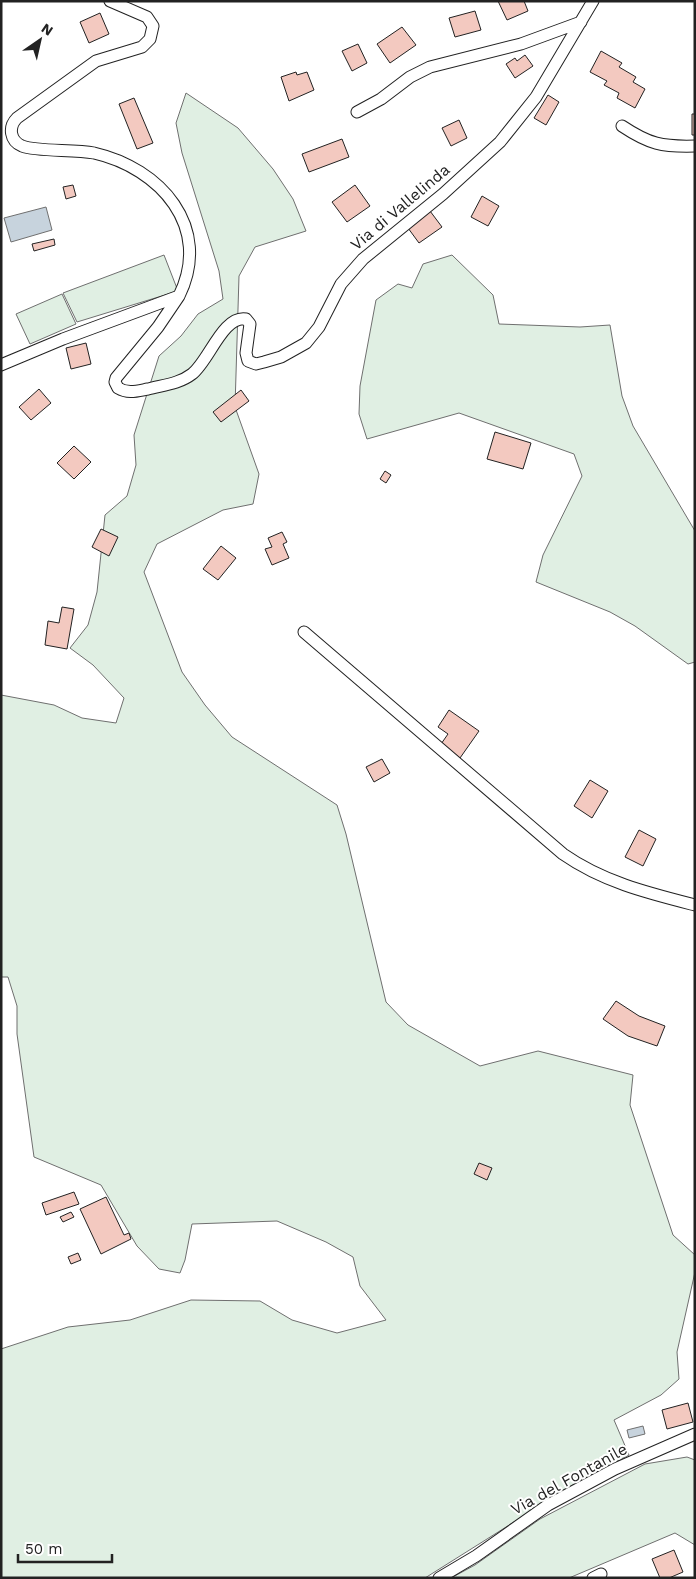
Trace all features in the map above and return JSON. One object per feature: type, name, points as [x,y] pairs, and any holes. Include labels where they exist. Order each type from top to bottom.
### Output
[{"type":"street","points":[[1,366],[63,339],[179,296],[189,260],[188,237],[176,208],[160,186],[136,170],[109,157],[76,150],[21,146],[14,140],[11,132],[12,124],[16,118],[89,66],[105,57],[138,49],[150,40],[153,26],[149,19],[110,1]]},
{"type":"street","name":"Via di Vallelinda","points":[[179,296],[158,327],[116,378],[115,382],[118,388],[132,392],[174,383],[187,378],[204,361],[226,327],[237,319],[246,319],[250,324],[246,356],[248,361],[252,363],[260,364],[281,357],[306,343],[319,327],[337,290],[363,259],[442,194],[508,134],[536,97],[593,1]]},
{"type":"street","points":[[357,112],[374,104],[423,70],[521,44],[581,22]]},
{"type":"street","points":[[622,126],[651,143],[668,146],[695,146]]},
{"type":"street","points":[[304,632],[562,854],[590,871],[627,887],[695,906]]},
{"type":"street","name":"Via del Fontanile","points":[[439,1578],[476,1556],[548,1505],[615,1469],[695,1434]]},
{"type":"green space","points":[[186,93],[238,128],[273,169],[293,199],[306,231],[255,247],[239,276],[235,407],[259,474],[253,504],[223,510],[157,544],[144,572],[182,672],[205,705],[232,737],[337,805],[346,834],[386,1002],[408,1025],[480,1066],[538,1051],[633,1075],[630,1105],[673,1235],[695,1255],[695,1272],[677,1352],[679,1379],[661,1395],[614,1420],[629,1455],[576,1483],[425,1578],[1,1578],[1,1349],[68,1327],[130,1320],[191,1300],[260,1301],[292,1320],[337,1333],[386,1320],[360,1286],[353,1257],[326,1242],[277,1221],[192,1224],[185,1260],[180,1273],[159,1269],[137,1246],[101,1185],[34,1157],[17,1034],[17,1006],[8,977],[1,977],[1,695],[54,705],[82,718],[116,723],[124,698],[93,665],[70,648],[88,625],[97,592],[105,515],[127,496],[136,465],[134,435],[159,356],[181,336],[198,314],[223,299],[219,271],[182,153],[176,123]]},
{"type":"green space","points":[[164,255],[178,291],[77,322],[63,293]]},
{"type":"green space","points":[[452,255],[493,295],[499,324],[580,327],[610,325],[622,396],[633,426],[695,531],[695,662],[688,664],[635,626],[610,612],[536,582],[543,555],[582,476],[574,454],[459,413],[367,439],[359,414],[360,386],[376,300],[398,284],[412,288],[423,264]]},
{"type":"green space","points":[[62,294],[76,324],[30,344],[16,314]]},
{"type":"green space","points":[[687,1457],[695,1460],[695,1545],[675,1533],[569,1578],[451,1578],[475,1565],[540,1519],[645,1464]]},
{"type":"shaded area","points":[[46,207],[52,230],[11,242],[4,218]]},
{"type":"shaded area","points":[[643,1426],[645,1434],[629,1438],[627,1430]]},
{"type":"building","points":[[498,1],[524,1],[528,11],[507,20]]},
{"type":"building","points":[[475,11],[481,30],[455,37],[449,18]]},
{"type":"building","points":[[100,13],[109,34],[89,43],[80,22]]},
{"type":"building","points":[[402,27],[416,45],[390,63],[377,44]]},
{"type":"building","points":[[358,44],[367,63],[352,71],[342,51]]},
{"type":"building","points":[[601,51],[622,63],[619,67],[636,77],[633,82],[645,89],[635,108],[617,98],[619,93],[604,85],[607,81],[590,72]]},
{"type":"building","points":[[525,55],[533,66],[515,78],[506,64],[515,58],[517,61]]},
{"type":"building","points":[[296,72],[297,75],[307,72],[314,90],[289,101],[281,77]]},
{"type":"building","points":[[548,95],[559,102],[546,125],[534,118]]},
{"type":"building","points":[[134,98],[153,143],[137,149],[119,104]]},
{"type":"building","points":[[692,114],[695,114],[695,135],[692,135]]},
{"type":"building","points":[[459,120],[467,138],[451,146],[442,128]]},
{"type":"building","points":[[342,139],[349,157],[309,172],[302,154]]},
{"type":"building","points":[[73,185],[76,196],[66,199],[63,187]]},
{"type":"building","points":[[355,185],[370,206],[347,222],[332,202]]},
{"type":"building","points":[[482,196],[499,206],[488,226],[471,217]]},
{"type":"building","points":[[430,211],[442,227],[419,243],[408,228]]},
{"type":"building","points":[[54,239],[55,245],[34,251],[32,244]]},
{"type":"building","points":[[86,343],[91,364],[71,369],[66,348]]},
{"type":"building","points":[[39,389],[51,403],[31,420],[19,407]]},
{"type":"building","points":[[241,390],[249,401],[221,422],[213,412]]},
{"type":"building","points":[[495,432],[531,443],[523,469],[487,459]]},
{"type":"building","points":[[74,446],[91,462],[74,479],[57,463]]},
{"type":"building","points":[[385,471],[391,475],[386,483],[380,479]]},
{"type":"building","points":[[101,529],[118,537],[109,556],[92,547]]},
{"type":"building","points":[[282,532],[287,542],[283,544],[289,558],[272,565],[265,549],[272,547],[268,538]]},
{"type":"building","points":[[221,546],[236,558],[218,580],[203,569]]},
{"type":"building","points":[[62,607],[74,609],[67,649],[45,645],[48,621],[59,623]]},
{"type":"building","points":[[449,710],[479,731],[460,758],[441,744],[448,734],[438,727]]},
{"type":"building","points":[[382,759],[390,773],[374,782],[366,767]]},
{"type":"building","points":[[590,780],[608,791],[592,818],[574,806]]},
{"type":"building","points":[[639,830],[656,839],[643,866],[625,857]]},
{"type":"building","points":[[616,1001],[639,1016],[665,1026],[657,1046],[628,1036],[603,1019]]},
{"type":"building","points":[[479,1163],[492,1168],[487,1180],[474,1174]]},
{"type":"building","points":[[74,1192],[79,1204],[46,1215],[42,1203]]},
{"type":"building","points":[[106,1197],[124,1235],[129,1233],[131,1239],[101,1254],[80,1209]]},
{"type":"building","points":[[71,1212],[74,1217],[63,1222],[60,1217]]},
{"type":"building","points":[[78,1253],[81,1260],[71,1264],[68,1257]]},
{"type":"building","points":[[688,1403],[693,1422],[667,1429],[662,1410]]},
{"type":"building","points":[[674,1550],[683,1572],[669,1578],[660,1578],[652,1559]]}]
